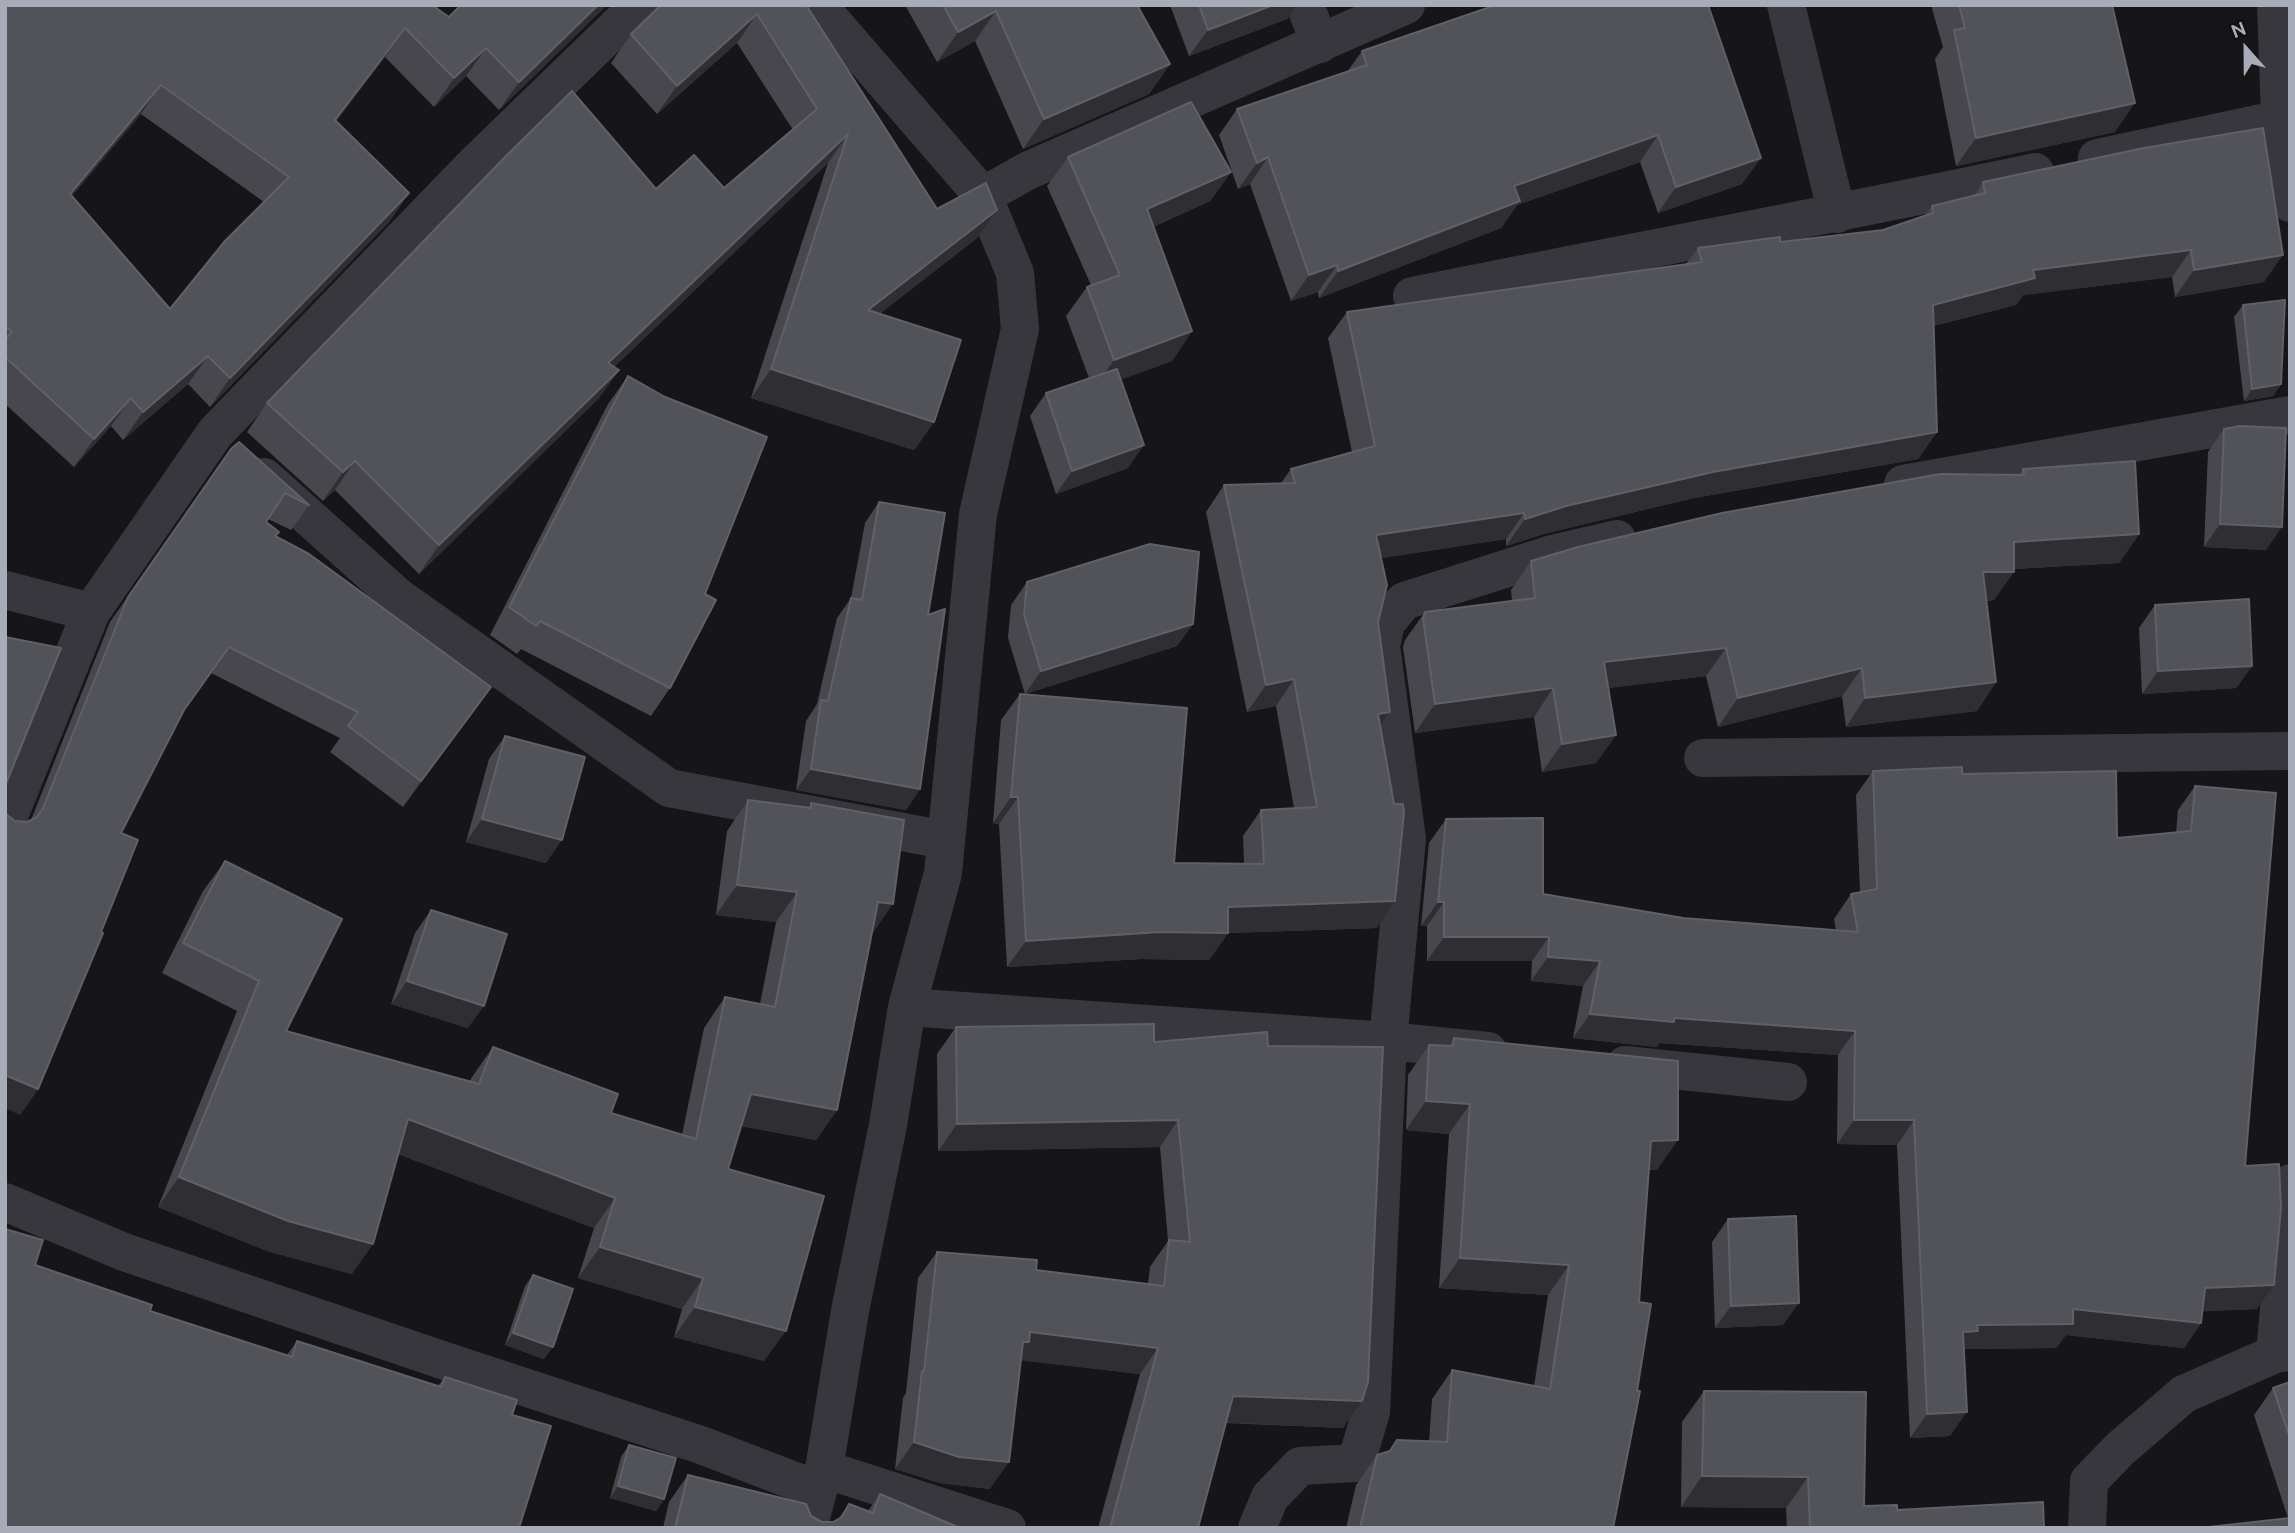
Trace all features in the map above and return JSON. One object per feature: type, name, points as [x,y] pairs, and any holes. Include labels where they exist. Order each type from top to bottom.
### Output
[{"type":"street","points":[[5,825],[91,612],[215,433],[471,168],[639,5]]},
{"type":"street","points":[[808,1528],[821,1480],[850,1311],[888,1125],[907,1007],[943,873],[978,513],[1020,329],[1016,273],[983,196],[818,5]]},
{"type":"street","points":[[1305,5],[1320,44]]},
{"type":"street","points":[[983,196],[1027,171],[1406,5]]},
{"type":"street","points":[[1786,5],[1837,214]]},
{"type":"street","points":[[2276,5],[2284,51],[2280,119],[2290,203]]},
{"type":"street","points":[[1412,296],[1837,214],[2280,119]]},
{"type":"street","points":[[1863,491],[2290,415]]},
{"type":"street","points":[[215,433],[398,597],[669,788],[945,840]]},
{"type":"street","points":[[1257,1528],[1270,1497],[1300,1466],[1356,1463],[1371,1412],[1388,1041],[1407,839],[1381,646],[1385,623],[1404,601],[1552,554],[1645,532]]},
{"type":"street","points":[[5,590],[91,612]]},
{"type":"street","points":[[1703,758],[2290,751]]},
{"type":"street","points":[[907,1007],[1388,1041],[1526,1055]]},
{"type":"street","points":[[1595,1062],[1788,1082]]},
{"type":"street","points":[[2087,1528],[2089,1481],[2120,1449],[2185,1394],[2283,1353],[2290,1183]]},
{"type":"street","points":[[5,1202],[124,1252],[701,1445],[821,1480],[1007,1528]]},
{"type":"building","points":[[5,5],[432,5],[449,17],[461,5],[598,5],[519,82],[486,48],[454,78],[405,28],[335,120],[409,193],[230,378],[208,356],[143,412],[131,398],[94,439],[5,357],[5,340],[12,332],[5,326]],"holes":[[[161,85],[289,177],[225,241],[170,309],[70,194]]]},
{"type":"building","points":[[661,5],[806,5],[937,209],[986,183],[997,210],[868,310],[961,340],[934,422],[771,369],[848,134],[608,363],[619,370],[439,545],[355,461],[343,472],[267,403],[572,91],[656,189],[694,155],[724,188],[817,109],[757,14],[677,86],[631,34]]},
{"type":"building","points":[[943,5],[1137,5],[1170,64],[1044,119],[996,11],[958,32]]},
{"type":"building","points":[[1199,5],[1273,5],[1208,30]]},
{"type":"building","points":[[1496,5],[1708,5],[1761,158],[1676,187],[1658,135],[1514,186],[1520,201],[1338,271],[1337,265],[1309,275],[1268,157],[1257,163],[1237,109],[1367,65],[1362,51]]},
{"type":"building","points":[[1959,5],[2112,5],[2135,103],[1976,138],[1954,30],[1965,28]]},
{"type":"building","points":[[1191,102],[1231,172],[1147,209],[1192,331],[1114,360],[1087,287],[1120,275],[1068,157]]},
{"type":"building","points":[[2263,128],[2283,255],[2194,270],[2191,250],[2033,270],[2035,278],[1933,305],[1937,432],[1713,472],[1566,506],[1525,519],[1524,513],[1376,535],[1387,585],[1378,622],[1390,712],[1378,714],[1394,804],[1403,804],[1404,813],[1395,901],[1228,907],[1228,933],[1160,932],[1026,941],[1018,797],[1011,797],[1020,694],[1187,708],[1174,863],[1264,864],[1261,810],[1317,807],[1294,679],[1266,685],[1224,485],[1295,483],[1291,469],[1375,446],[1347,312],[1702,262],[1698,248],[1780,237],[1780,242],[1883,230],[1933,213],[1932,206],[1985,193],[1983,182],[2144,148]]},
{"type":"building","points":[[2285,300],[2281,384],[2252,389],[2243,305]]},
{"type":"building","points":[[1117,369],[1144,445],[1072,471],[1046,393]]},
{"type":"building","points":[[628,376],[665,397],[767,437],[705,594],[716,600],[670,688],[540,621],[536,626],[509,607]]},
{"type":"building","points":[[2240,426],[2286,428],[2282,527],[2220,524],[2224,429]]},
{"type":"building","points":[[239,442],[309,505],[285,493],[266,522],[279,532],[275,536],[309,554],[491,687],[421,781],[348,726],[358,712],[229,647],[184,710],[121,833],[138,840],[101,932],[103,933],[38,1089],[5,1075],[5,812],[15,821],[27,822],[37,817],[43,808],[128,597],[231,449]]},
{"type":"building","points":[[2135,461],[2139,534],[2014,542],[2014,572],[1983,572],[1996,682],[1865,698],[1862,668],[1738,698],[1726,648],[1604,662],[1616,735],[1562,744],[1553,688],[1435,704],[1423,618],[1425,612],[1535,598],[1531,561],[1578,547],[1722,513],[1940,474],[2024,475],[2023,469]]},
{"type":"building","points":[[879,502],[945,513],[928,615],[945,609],[920,789],[811,769],[821,700],[828,701],[851,598],[862,600]]},
{"type":"building","points":[[1150,544],[1199,552],[1193,624],[1041,671],[1024,615],[1027,582]]},
{"type":"building","points":[[2249,599],[2252,666],[2158,671],[2155,605]]},
{"type":"building","points":[[5,637],[61,648],[5,786]]},
{"type":"building","points":[[505,736],[585,757],[562,840],[482,819]]},
{"type":"building","points":[[1962,767],[1962,774],[2116,771],[2117,838],[2191,831],[2195,786],[2276,793],[2245,1166],[2279,1164],[2281,1208],[2274,1285],[2205,1288],[2201,1323],[2073,1309],[2073,1324],[1977,1325],[1978,1331],[1963,1332],[1967,1412],[1927,1414],[1914,1120],[1854,1120],[1855,1031],[1674,1018],[1674,1022],[1590,1014],[1600,961],[1548,957],[1549,937],[1444,937],[1444,902],[1438,902],[1446,819],[1543,818],[1543,894],[1683,918],[1858,932],[1851,894],[1877,889],[1873,771]]},
{"type":"building","points":[[748,800],[811,808],[811,803],[904,820],[893,904],[878,902],[837,1110],[751,1094],[728,1169],[824,1196],[786,1331],[695,1307],[703,1278],[600,1247],[615,1198],[408,1119],[373,1244],[288,1221],[179,1177],[259,981],[183,943],[225,861],[342,919],[286,1031],[479,1084],[493,1047],[618,1094],[611,1113],[696,1139],[725,997],[775,1007],[797,892],[737,885]]},
{"type":"building","points":[[431,910],[507,934],[484,1006],[407,981]]},
{"type":"building","points":[[1154,1024],[1154,1042],[1267,1032],[1268,1046],[1383,1047],[1368,1382],[1362,1401],[1233,1396],[1198,1528],[1110,1528],[1158,1348],[1030,1332],[1029,1342],[1023,1342],[1009,1462],[959,1457],[914,1442],[937,1252],[1037,1260],[1036,1270],[1164,1286],[1169,1240],[1190,1242],[1178,1120],[957,1124],[956,1027]]},
{"type":"building","points":[[1454,1038],[1678,1061],[1678,1140],[1651,1141],[1639,1302],[1651,1304],[1637,1391],[1640,1391],[1613,1528],[1360,1528],[1377,1455],[1390,1451],[1397,1440],[1447,1442],[1452,1370],[1550,1389],[1569,1265],[1460,1258],[1470,1104],[1426,1101],[1429,1045],[1453,1046]]},
{"type":"building","points":[[1796,1216],[1799,1303],[1731,1306],[1728,1219]]},
{"type":"building","points":[[5,1229],[43,1240],[35,1265],[152,1305],[150,1311],[292,1357],[297,1341],[441,1387],[445,1377],[517,1400],[512,1415],[551,1426],[519,1528],[5,1528]]},
{"type":"building","points":[[533,1275],[573,1289],[553,1347],[513,1333]]},
{"type":"building","points":[[2290,1382],[2290,1438],[2273,1388]]},
{"type":"building","points":[[1704,1391],[1866,1392],[1864,1506],[1897,1505],[1897,1510],[2043,1502],[2044,1528],[1810,1528],[1808,1477],[1702,1476]]},
{"type":"building","points":[[629,1445],[676,1458],[664,1499],[618,1486]]},
{"type":"building","points":[[688,1475],[806,1504],[811,1516],[822,1522],[833,1522],[842,1517],[849,1504],[873,1513],[880,1494],[960,1528],[675,1528]]},
{"type":"building","points":[[2290,1518],[2290,1528],[2200,1528]]}]
